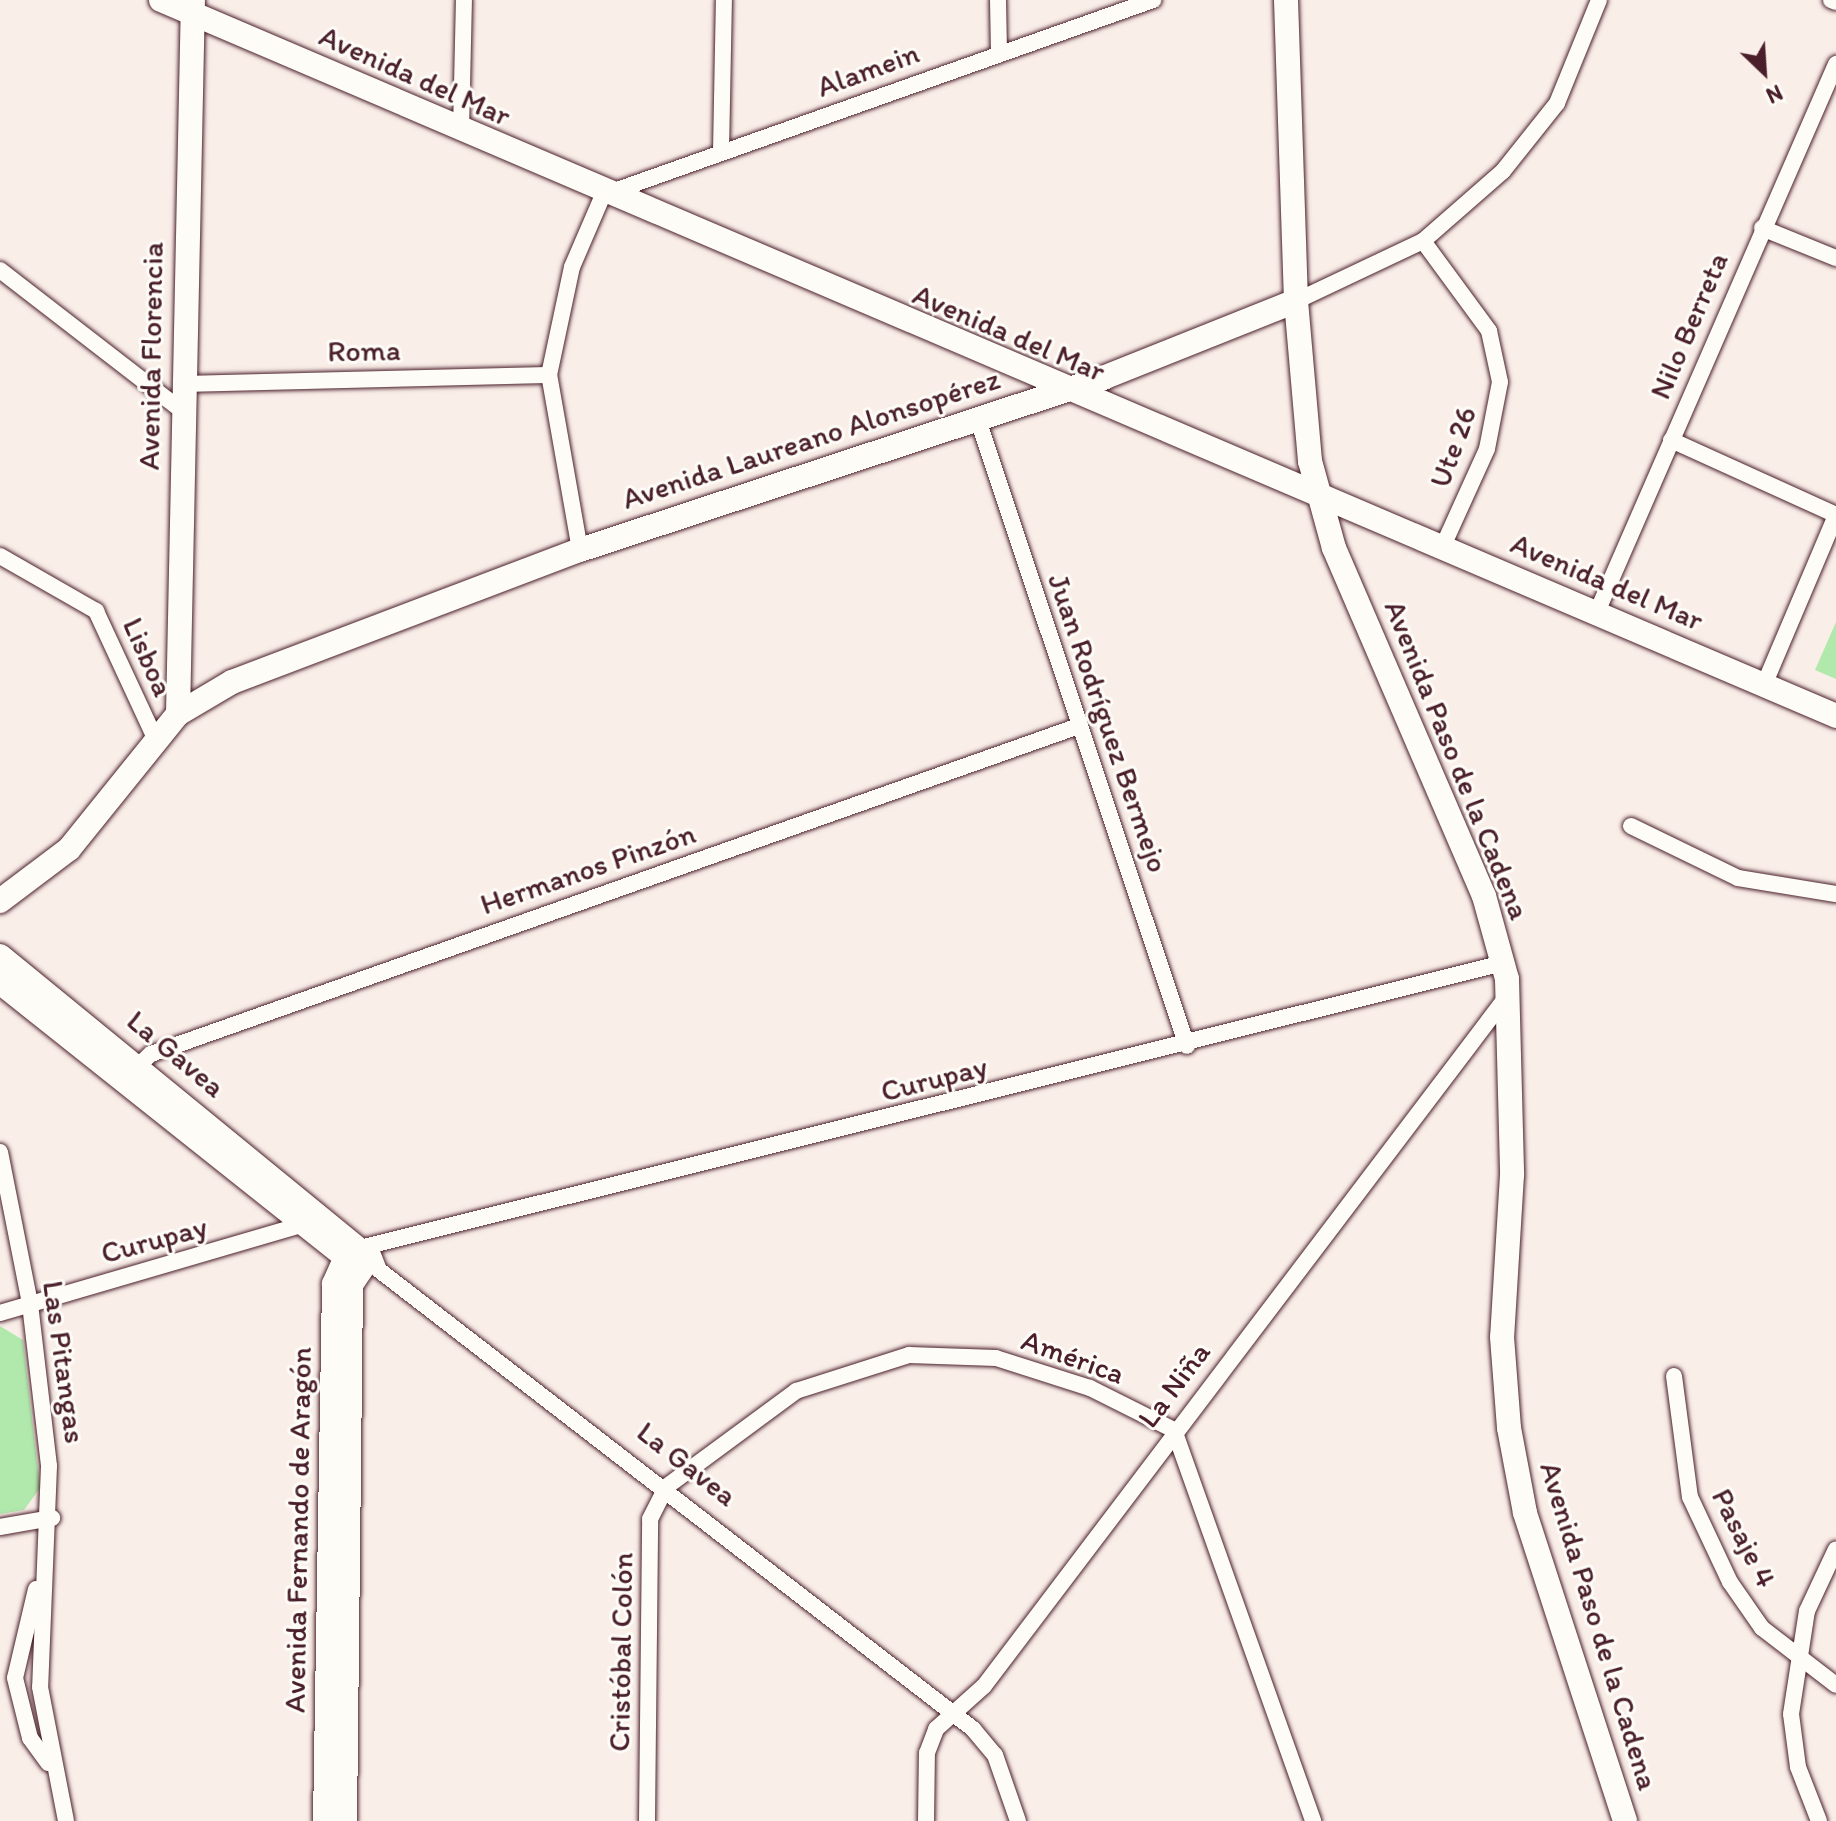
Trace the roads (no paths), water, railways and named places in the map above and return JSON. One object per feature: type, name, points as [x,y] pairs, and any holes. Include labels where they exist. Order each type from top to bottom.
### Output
[{"type":"street","name":"Avenida del Mar","points":[[161,0],[193,7],[603,195],[1597,612],[1836,716]]},
{"type":"street","points":[[461,130],[464,0]]},
{"type":"street","points":[[721,152],[724,0]]},
{"type":"street","points":[[998,0],[999,53]]},
{"type":"street","name":"Alamein","points":[[603,195],[1153,0]]},
{"type":"street","name":"Avenida Paso de la Cadena","points":[[1286,0],[1296,301],[1317,497],[1484,896],[1503,963],[1508,995],[1512,1175],[1502,1337],[1509,1428],[1525,1513],[1625,1821]]},
{"type":"street","name":"Avenida Laureano Alonsopérez","points":[[0,901],[69,849],[178,714],[232,682],[580,550],[1063,390],[1296,301],[1423,241],[1534,137],[1572,72],[1599,0]]},
{"type":"street","name":"Avenida Florencia","points":[[178,714],[180,409],[193,7]]},
{"type":"street","name":"Nilo Berreta","points":[[1597,612],[1836,64]]},
{"type":"street","points":[[580,550],[549,375],[572,267],[603,195]]},
{"type":"street","points":[[1762,228],[1836,258]]},
{"type":"street","name":"Ute 26","points":[[1423,241],[1489,331],[1500,382],[1487,449],[1442,548]]},
{"type":"street","points":[[0,270],[180,409]]},
{"type":"street","name":"Roma","points":[[181,384],[549,375]]},
{"type":"street","name":"Juan Rodríguez Bermejo","points":[[977,417],[1187,1046]]},
{"type":"street","points":[[1671,440],[1836,515],[1764,685]]},
{"type":"street","name":"Lisboa","points":[[0,556],[96,611],[156,740]]},
{"type":"street","name":"Hermanos Pinzón","points":[[132,1071],[1079,726]]},
{"type":"street","points":[[1631,826],[1738,878],[1836,894]]},
{"type":"street","name":"La Gavea","points":[[0,956],[312,1221],[666,1487],[953,1712],[995,1755],[1018,1821]]},
{"type":"street","name":"Curupay","points":[[364,1258],[1503,963]]},
{"type":"street","name":"La Gavea","points":[[0,982],[132,1071]]},
{"type":"street","name":"La Niña","points":[[926,1821],[927,1753],[936,1729],[984,1686],[1174,1430],[1508,995]]},
{"type":"street","name":"Las Pitangas","points":[[0,1152],[30,1304],[52,1518],[15,1678],[30,1738],[51,1767]]},
{"type":"street","name":"Curupay","points":[[0,1313],[312,1221]]},
{"type":"street","name":"Avenida Fernando de Aragón","points":[[325,1821],[334,1284],[364,1258]]},
{"type":"street","name":"Avenida Fernando de Aragón","points":[[345,1821],[351,1285],[364,1258]]},
{"type":"street","name":"América","points":[[666,1487],[796,1391],[909,1355],[996,1358],[1090,1388],[1174,1430]]},
{"type":"street","name":"Pasaje 4","points":[[1674,1376],[1690,1497],[1707,1538],[1762,1628],[1797,1660],[1836,1685]]},
{"type":"street","points":[[1174,1430],[1313,1821]]},
{"type":"street","name":"Cristóbal Colón","points":[[647,1821],[650,1519],[666,1487]]},
{"type":"street","points":[[0,1527],[52,1518]]},
{"type":"street","points":[[1819,1821],[1798,1767],[1791,1714],[1807,1611],[1836,1549]]},
{"type":"street","name":"Las Pitangas","points":[[40,1580],[40,1687],[51,1767],[66,1821]]}]
